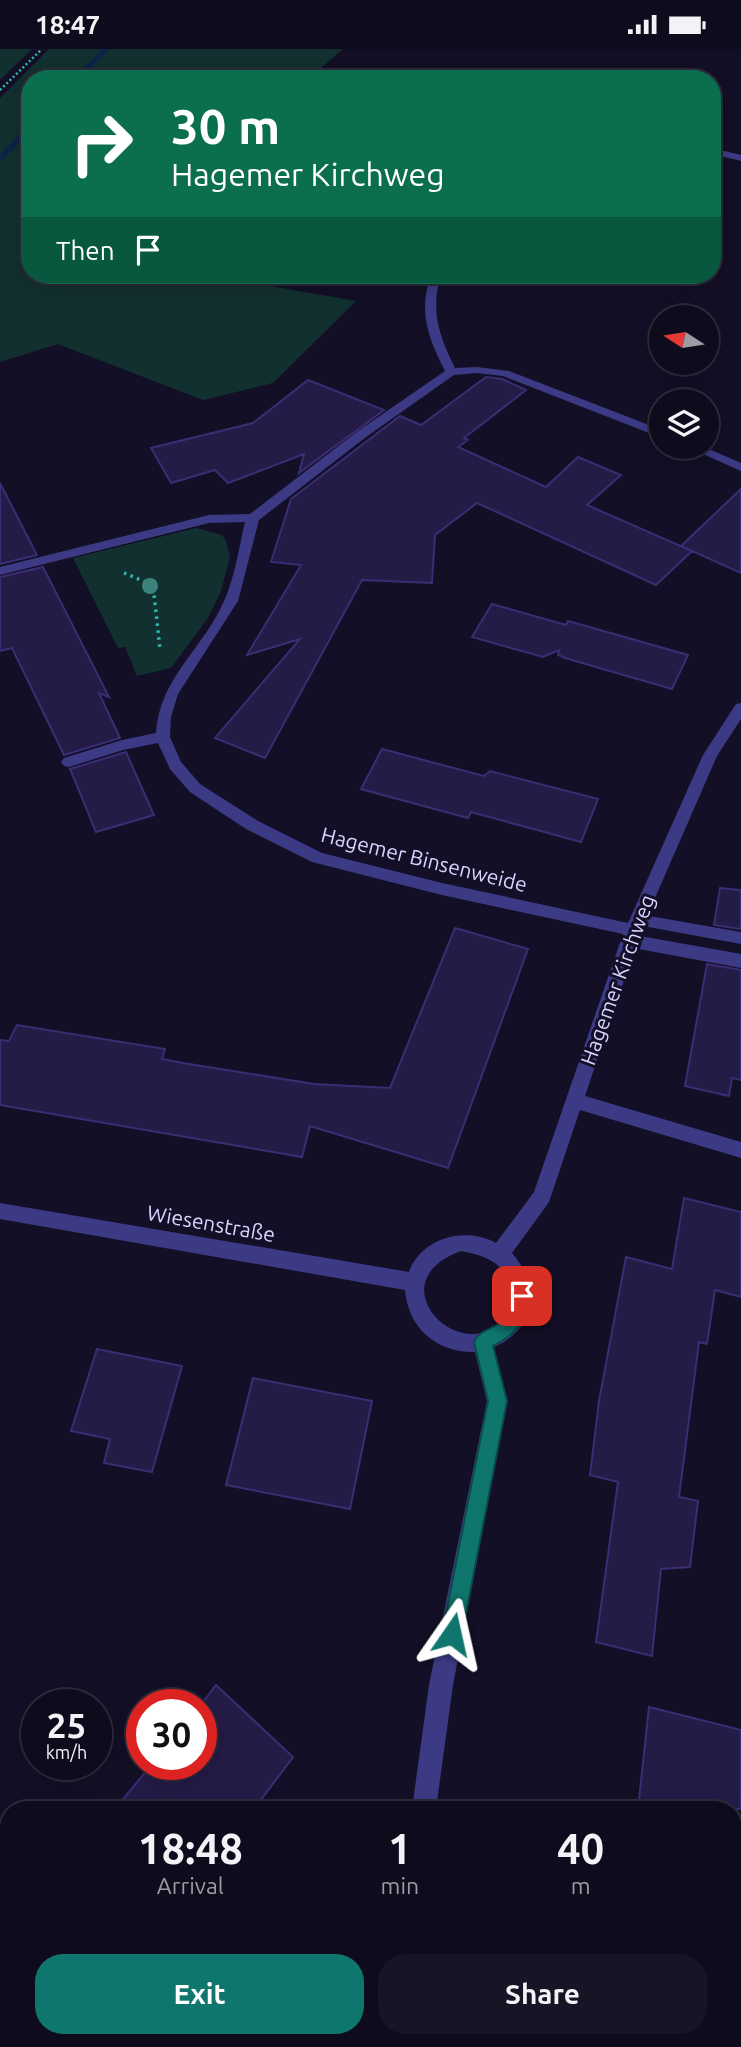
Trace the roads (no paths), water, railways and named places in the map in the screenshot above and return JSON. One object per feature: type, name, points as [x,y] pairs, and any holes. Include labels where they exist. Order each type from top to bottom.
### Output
[{"type":"street","points":[[721,153],[741,157]]},
{"type":"street","points":[[433,284],[430,329],[451,372]]},
{"type":"street","points":[[0,571],[209,519],[253,518],[362,434],[451,372],[477,370],[505,373],[649,429]]},
{"type":"street","points":[[719,458],[741,467]]},
{"type":"street","points":[[69,762],[122,745],[163,737],[171,694],[232,601],[253,518]]},
{"type":"street","name":"Hagemer Kirchweg","points":[[500,1252],[542,1196],[573,1100],[634,931],[710,755],[741,708]]},
{"type":"street","name":"Hagemer Binsenweide","points":[[163,737],[176,765],[195,788],[253,825],[318,857],[442,889],[634,931]]},
{"type":"street","points":[[634,931],[741,938]]},
{"type":"street","points":[[634,931],[741,961]]},
{"type":"street","points":[[573,1100],[741,1150]]},
{"type":"street","name":"Wiesenstraße","points":[[0,1211],[414,1282]]},
{"type":"street","points":[[475,1242],[500,1252],[510,1261],[521,1284],[520,1308],[506,1329],[483,1342],[455,1341],[432,1328],[416,1307],[414,1282],[425,1259],[447,1244],[475,1242]]},
{"type":"street","points":[[425,1801],[441,1685],[497,1401],[483,1342]]},
{"type":"waterway","points":[[85,70],[106,49]]},
{"type":"waterway","points":[[0,160],[21,138]]}]
